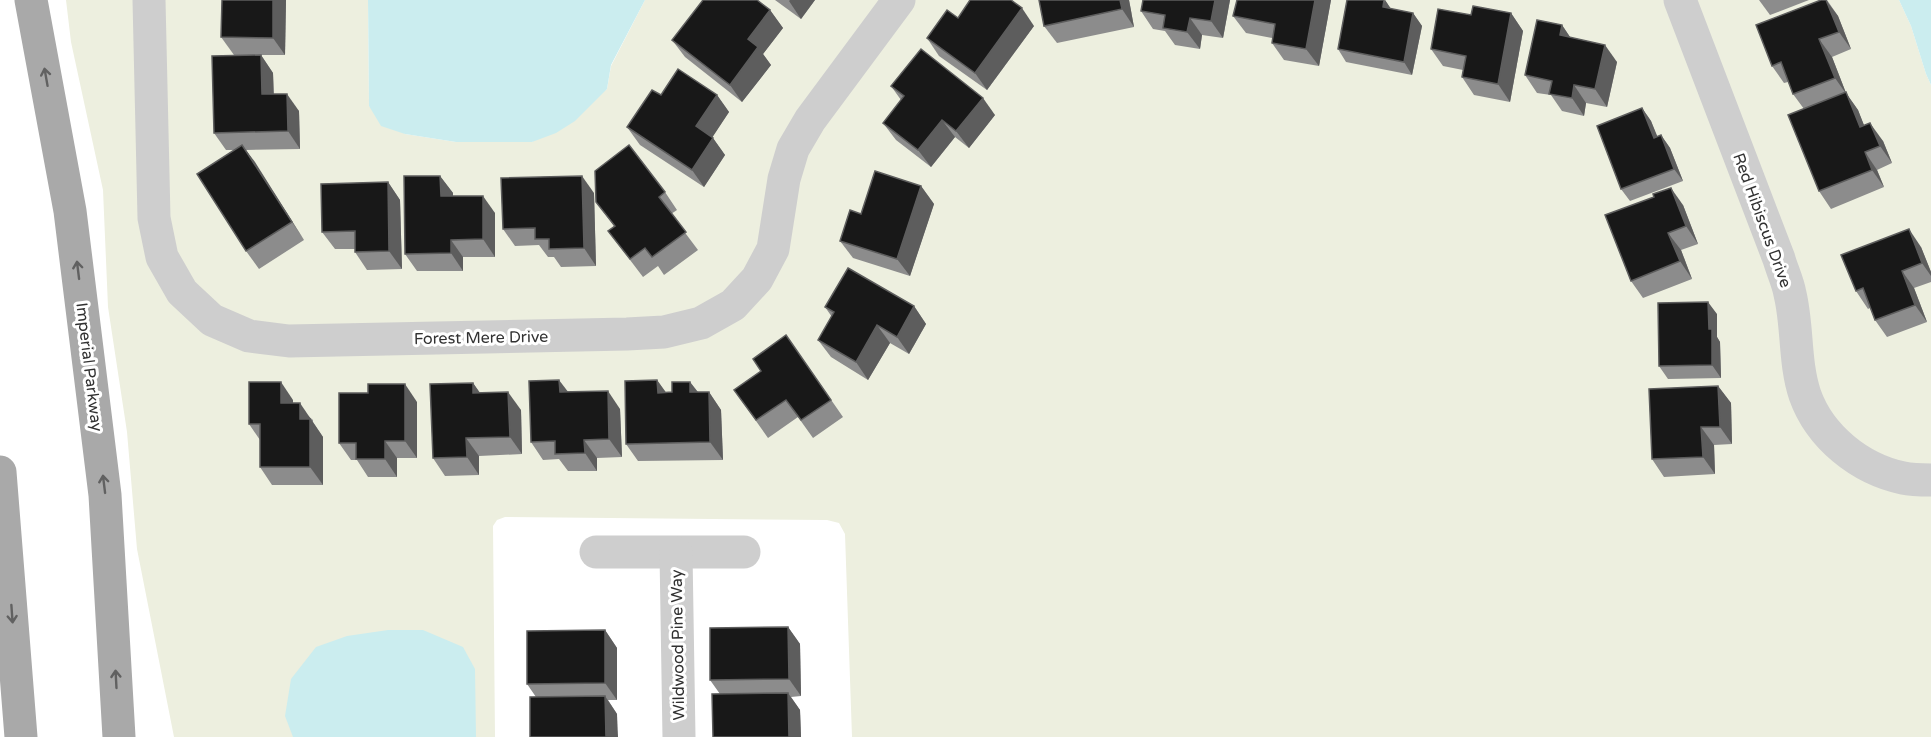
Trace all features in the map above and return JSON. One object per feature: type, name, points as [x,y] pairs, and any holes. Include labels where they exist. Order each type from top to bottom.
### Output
[{"type":"main road","name":"Imperial Parkway","points":[[31,0],[70,211],[104,483],[119,737]]},
{"type":"main road","points":[[0,472],[21,737]]},
{"type":"street","name":"Forest Mere Drive","points":[[148,0],[154,218],[162,257],[182,292],[212,320],[249,336],[289,341],[627,334],[664,332],[701,323],[733,304],[757,279],[773,249],[784,179],[793,149],[810,120],[899,0]]},
{"type":"street","name":"Red Hibiscus Drive","points":[[1680,0],[1790,295],[1798,365],[1805,396],[1822,427],[1848,454],[1875,470],[1905,479],[1931,480]]},
{"type":"street","points":[[596,552],[744,552]]},
{"type":"street","name":"Wildwood Pine Way","points":[[676,553],[679,737]]},
{"type":"green space","points":[[66,0],[368,0],[369,106],[405,134],[456,142],[532,142],[607,89],[611,66],[645,0],[1899,0],[1911,26],[1931,85],[1931,737],[852,737],[845,534],[839,523],[827,520],[505,517],[497,520],[493,526],[495,737],[174,737],[137,549],[127,432],[108,307],[103,190],[71,42]]},
{"type":"water","points":[[368,0],[645,0],[611,65],[607,89],[575,121],[556,133],[532,142],[456,142],[405,134],[381,126],[369,106]]},
{"type":"water","points":[[1899,0],[1931,0],[1931,85],[1911,26]]},
{"type":"water","points":[[388,630],[423,630],[463,647],[475,669],[476,737],[293,737],[285,716],[291,679],[316,647],[347,636]]},
{"type":"building","points":[[222,0],[273,0],[273,38],[221,37]]},
{"type":"building","points":[[703,0],[757,0],[770,10],[748,39],[758,47],[730,85],[672,40]]},
{"type":"building","points":[[970,0],[1011,0],[1022,8],[975,73],[927,38],[947,10],[958,18]]},
{"type":"building","points":[[1039,0],[1120,0],[1122,9],[1044,26]]},
{"type":"building","points":[[1143,0],[1215,0],[1211,21],[1190,18],[1187,32],[1163,28],[1165,15],[1141,11]]},
{"type":"building","points":[[1237,0],[1315,0],[1306,49],[1272,43],[1275,24],[1233,16]]},
{"type":"building","points":[[1347,0],[1384,0],[1383,7],[1413,13],[1404,62],[1338,49]]},
{"type":"building","points":[[1826,0],[1839,32],[1819,39],[1835,78],[1793,94],[1781,62],[1772,66],[1756,25]]},
{"type":"building","points":[[1473,6],[1511,13],[1498,84],[1462,77],[1466,56],[1431,49],[1438,9],[1471,15]]},
{"type":"building","points":[[1537,20],[1562,25],[1560,35],[1605,45],[1595,89],[1574,85],[1572,98],[1549,94],[1552,81],[1525,75]]},
{"type":"building","points":[[921,49],[983,98],[956,131],[942,120],[918,150],[883,123],[904,96],[891,86]]},
{"type":"building","points":[[261,55],[262,94],[287,94],[288,131],[214,133],[212,56]]},
{"type":"building","points":[[678,69],[717,95],[696,126],[713,138],[692,170],[627,127],[652,90],[661,95]]},
{"type":"building","points":[[1846,92],[1860,127],[1870,123],[1880,146],[1865,152],[1872,170],[1819,191],[1788,115]]},
{"type":"building","points":[[1642,108],[1654,138],[1661,135],[1674,169],[1621,189],[1597,126]]},
{"type":"building","points":[[242,145],[292,222],[246,251],[197,174]]},
{"type":"building","points":[[629,145],[665,192],[659,197],[686,232],[652,257],[645,248],[630,259],[608,231],[615,226],[596,202],[595,171]]},
{"type":"building","points":[[875,171],[921,186],[897,259],[840,241],[850,210],[861,214]]},
{"type":"building","points":[[404,176],[440,176],[441,196],[483,196],[483,239],[451,240],[451,253],[405,254]]},
{"type":"building","points":[[582,176],[584,248],[549,249],[549,239],[535,239],[535,228],[503,229],[501,178]]},
{"type":"building","points":[[388,182],[389,251],[355,252],[355,231],[322,232],[321,184]]},
{"type":"building","points":[[1671,188],[1686,226],[1668,233],[1680,261],[1631,281],[1605,215],[1654,197],[1653,194]]},
{"type":"building","points":[[1909,229],[1922,263],[1902,271],[1915,305],[1875,320],[1863,288],[1856,291],[1841,255]]},
{"type":"building","points":[[848,268],[914,306],[897,337],[877,325],[856,362],[818,340],[834,312],[825,307]]},
{"type":"building","points":[[1708,302],[1709,329],[1712,329],[1712,365],[1659,366],[1658,303]]},
{"type":"building","points":[[786,335],[831,400],[801,420],[786,400],[756,420],[734,390],[761,371],[753,359]]},
{"type":"building","points":[[559,380],[560,392],[608,391],[609,439],[584,440],[585,453],[555,454],[555,441],[531,442],[529,381]]},
{"type":"building","points":[[657,380],[658,393],[672,392],[672,382],[690,382],[690,392],[709,392],[710,442],[626,444],[625,381]]},
{"type":"building","points":[[249,382],[281,382],[281,403],[300,403],[300,419],[310,419],[310,467],[260,467],[260,424],[249,424]]},
{"type":"building","points":[[473,383],[473,393],[508,392],[510,437],[466,438],[467,457],[433,458],[430,384]]},
{"type":"building","points":[[368,384],[405,384],[405,441],[385,441],[385,459],[356,459],[356,443],[339,443],[339,393],[368,393]]},
{"type":"building","points":[[1718,386],[1720,427],[1701,427],[1703,457],[1652,459],[1649,389]]},
{"type":"building","points":[[788,627],[789,679],[710,680],[710,628]]},
{"type":"building","points":[[605,630],[605,683],[527,684],[527,631]]},
{"type":"building","points":[[788,693],[789,737],[713,737],[712,694]]},
{"type":"building","points":[[605,696],[606,737],[530,737],[530,697]]}]
